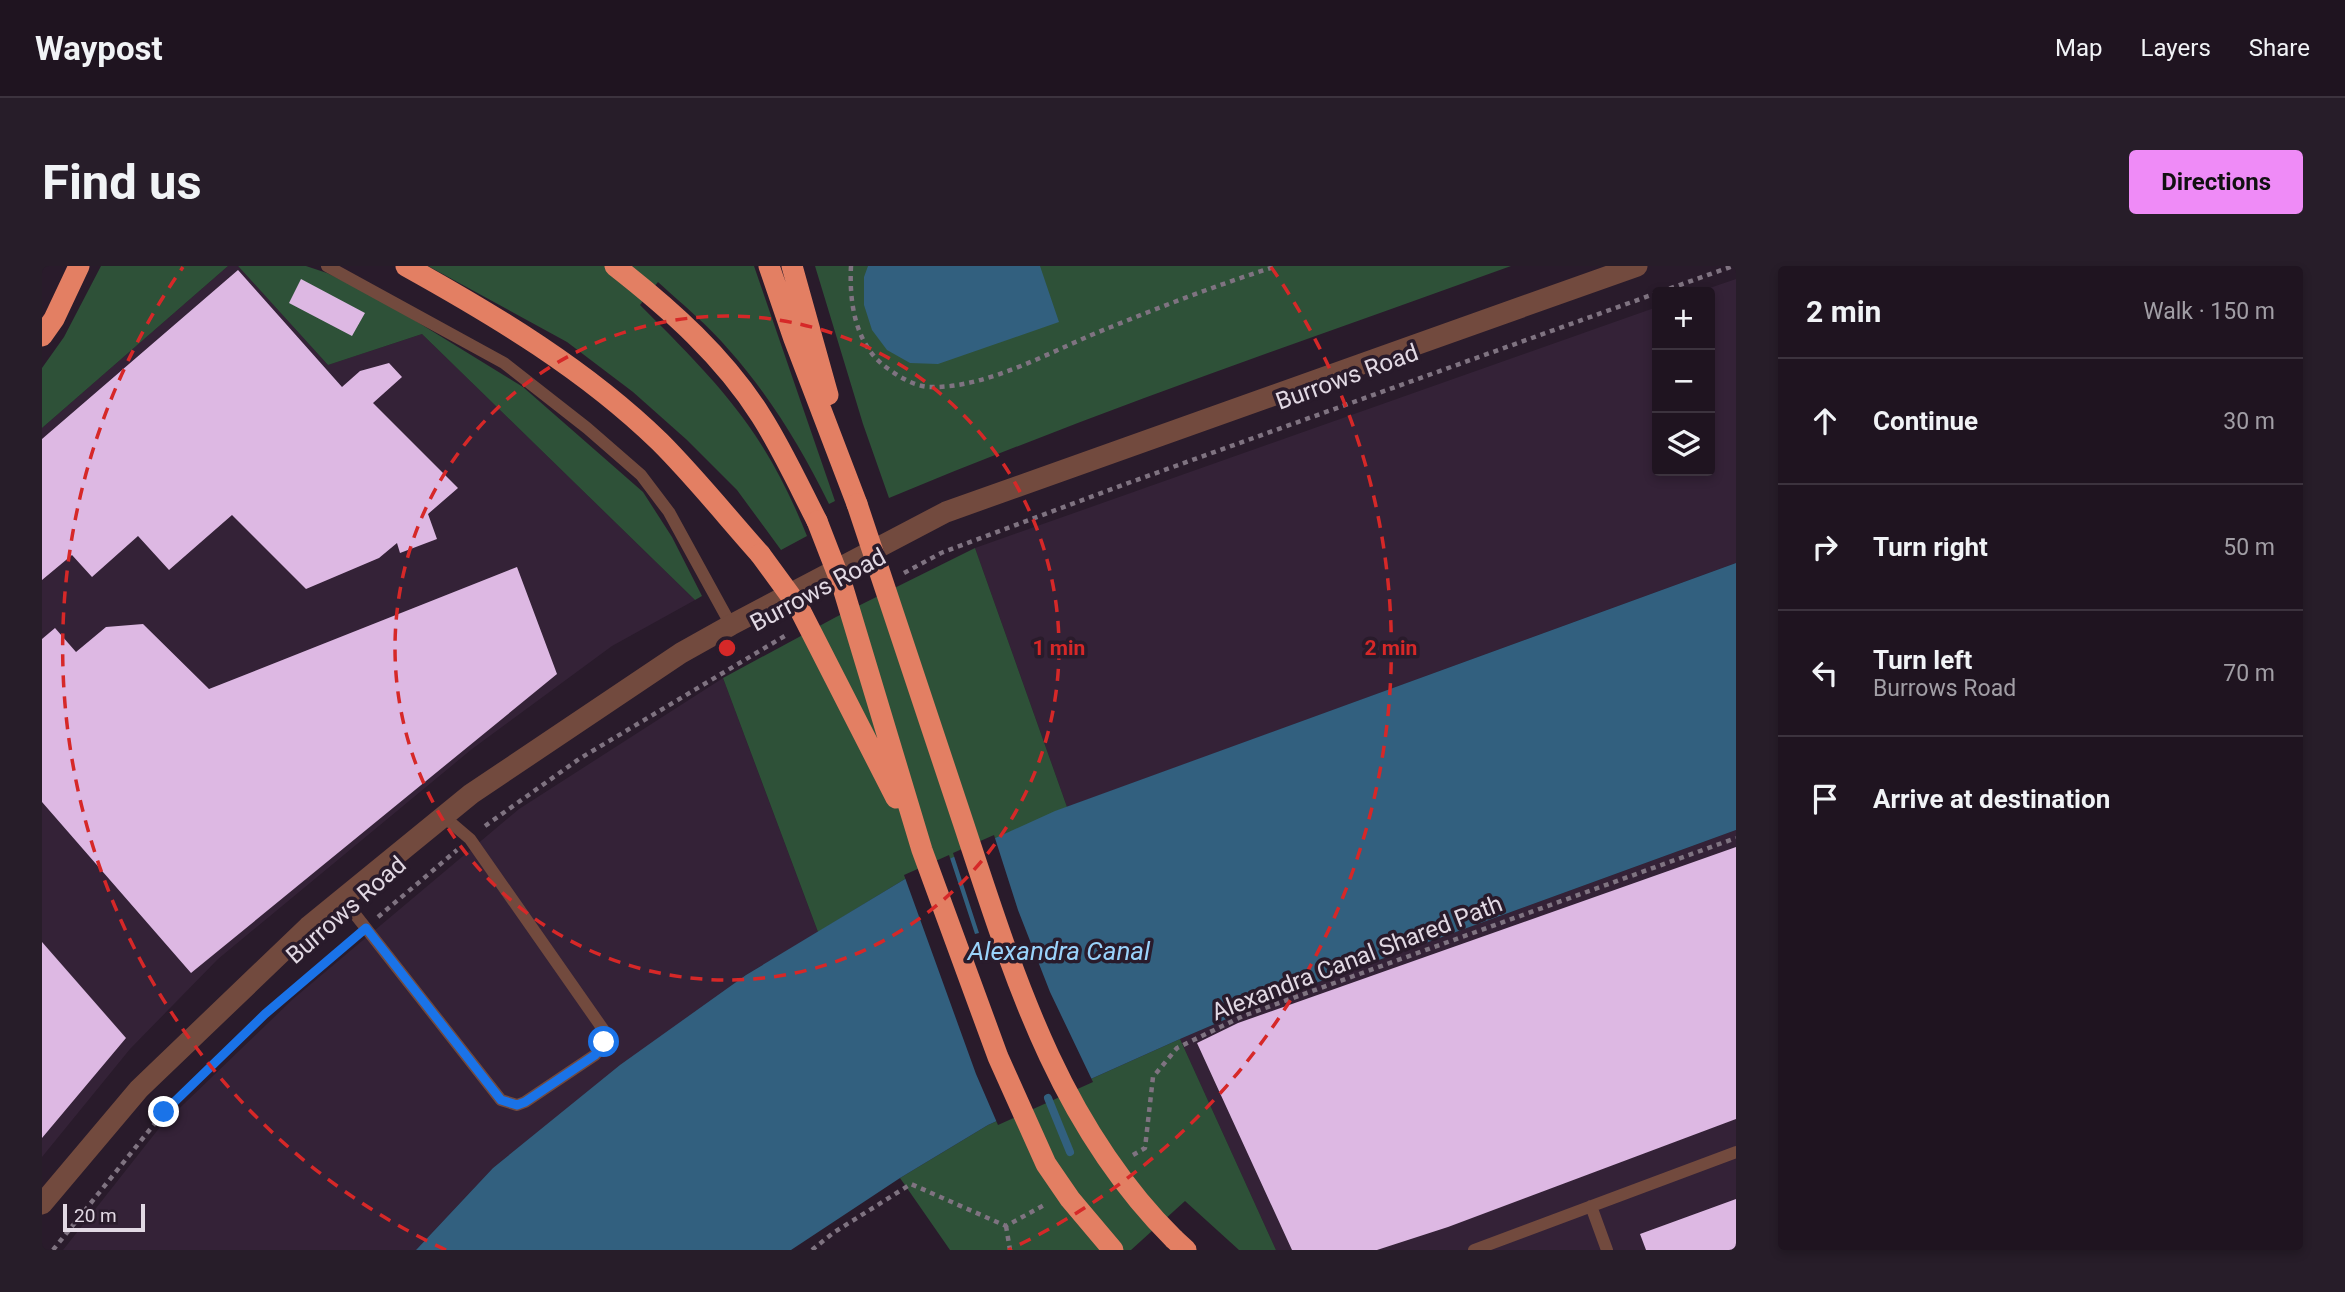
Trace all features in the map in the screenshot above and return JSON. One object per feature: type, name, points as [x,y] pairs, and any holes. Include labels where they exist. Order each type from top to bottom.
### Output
[{"type":"highway","points":[[42,336],[54,319],[79,266]]},
{"type":"highway","points":[[406,266],[480,307],[577,371],[660,442],[760,554],[798,606],[922,850]]},
{"type":"highway","points":[[615,266],[654,296],[719,359],[761,416],[817,521],[843,588],[922,850],[998,1057],[1046,1164],[1070,1199],[1113,1250]]},
{"type":"highway","points":[[769,266],[794,339],[858,504]]},
{"type":"highway","points":[[792,266],[858,504],[1004,946],[1039,1037],[1062,1086],[1109,1164],[1143,1209],[1180,1245]]},
{"type":"street","name":"Burrows Road","points":[[42,1204],[139,1089],[308,927],[471,794],[670,660],[946,512],[1637,266]]},
{"type":"lane","points":[[327,266],[504,363],[587,428],[641,475],[669,512],[731,625]]},
{"type":"lane","points":[[342,899],[501,1100],[517,1105],[525,1102],[595,1055],[603,1046],[605,1032],[470,839],[443,817]]},
{"type":"lane","points":[[1474,1250],[1736,1152]]},
{"type":"lane","points":[[1591,1206],[1607,1250]]},
{"type":"path","points":[[851,266],[852,298],[860,338],[876,361],[903,379],[927,387],[966,384],[1013,368],[1110,327],[1276,266]]},
{"type":"path","name":"Burrows Road","points":[[1675,287],[1733,266]]},
{"type":"path","name":"Burrows Road","points":[[894,578],[942,553],[1093,496],[1652,296]]},
{"type":"path","name":"Burrows Road","points":[[53,1250],[164,1112],[265,1014],[470,839],[579,760],[800,628]]},
{"type":"path","name":"Alexandra Canal Shared Path","points":[[1122,1161],[1145,1148],[1153,1077],[1177,1048],[1243,1016],[1736,838]]},
{"type":"path","points":[[812,1250],[833,1233],[911,1184],[1006,1226]]},
{"type":"path","points":[[1006,1226],[1052,1200]]},
{"type":"path","points":[[1006,1226],[1010,1250]]},
{"type":"shaded area","points":[[228,266],[238,266],[328,365],[422,334],[695,600],[612,646],[472,749],[218,959],[130,1049],[42,1157],[42,428]]},
{"type":"shaded area","points":[[1736,279],[1736,563],[1067,807],[975,548],[1652,309],[1652,476],[1715,476],[1715,287],[1713,287]]},
{"type":"shaded area","points":[[723,678],[818,932],[746,975],[620,1066],[493,1168],[416,1250],[63,1250],[160,1127],[293,999],[519,809]]},
{"type":"shaded area","points":[[1736,830],[1736,1250],[1276,1250],[1180,1039],[1280,996]]},
{"type":"green space","points":[[101,266],[228,266],[42,428],[42,368],[64,337]]},
{"type":"green space","points":[[238,266],[306,266],[327,273],[380,299],[523,387],[643,492],[672,537],[702,596],[695,600],[422,334],[328,365]]},
{"type":"green space","points":[[428,266],[754,266],[835,501],[829,504],[784,424],[744,368],[695,315],[658,282],[640,305],[701,367],[743,417],[770,459],[796,510],[807,536],[781,550],[737,490],[633,392],[567,342]]},
{"type":"green space","points":[[815,266],[1511,266],[1121,407],[889,498],[863,424]]},
{"type":"green space","points":[[975,548],[1067,807],[905,879],[818,932],[723,678],[836,617]]},
{"type":"green space","points":[[1180,1039],[1276,1250],[1239,1250],[1185,1201],[1131,1250],[950,1250],[900,1178],[988,1125]]},
{"type":"water","points":[[868,266],[1040,266],[1059,322],[938,364],[910,363],[887,350],[872,330],[864,305],[864,277]]},
{"type":"water","name":"Alexandra Canal","points":[[1736,563],[1736,830],[1280,996],[1180,1039],[988,1125],[900,1178],[791,1250],[416,1250],[493,1168],[620,1065],[746,975],[905,879],[1055,811]]},
{"type":"pier","points":[[994,835],[1018,910],[1050,992],[1093,1082],[998,1125],[976,1074],[904,875],[949,855],[975,934],[979,933],[953,853]]},
{"type":"building","points":[[238,270],[342,387],[360,371],[389,363],[402,377],[373,403],[458,488],[428,514],[437,539],[400,553],[397,543],[379,558],[306,589],[232,515],[169,570],[138,536],[92,577],[72,555],[42,580],[42,439]]},
{"type":"building","points":[[301,279],[365,313],[352,336],[289,303]]},
{"type":"building","points":[[517,567],[557,674],[191,973],[42,802],[42,639],[55,628],[76,652],[106,627],[143,624],[209,689]]},
{"type":"building","points":[[1736,847],[1736,1119],[1448,1227],[1377,1250],[1292,1250],[1197,1043],[1238,1023]]},
{"type":"building","points":[[42,942],[126,1038],[42,1138]]},
{"type":"building","points":[[1736,1199],[1736,1250],[1646,1250],[1640,1234]]},
{"type":"waterway","points":[[1048,1098],[1070,1152]]},
{"type":"route","points":[[164,1112],[265,1014],[366,928],[501,1100],[509,1104],[525,1102],[595,1055],[604,1042]]}]
